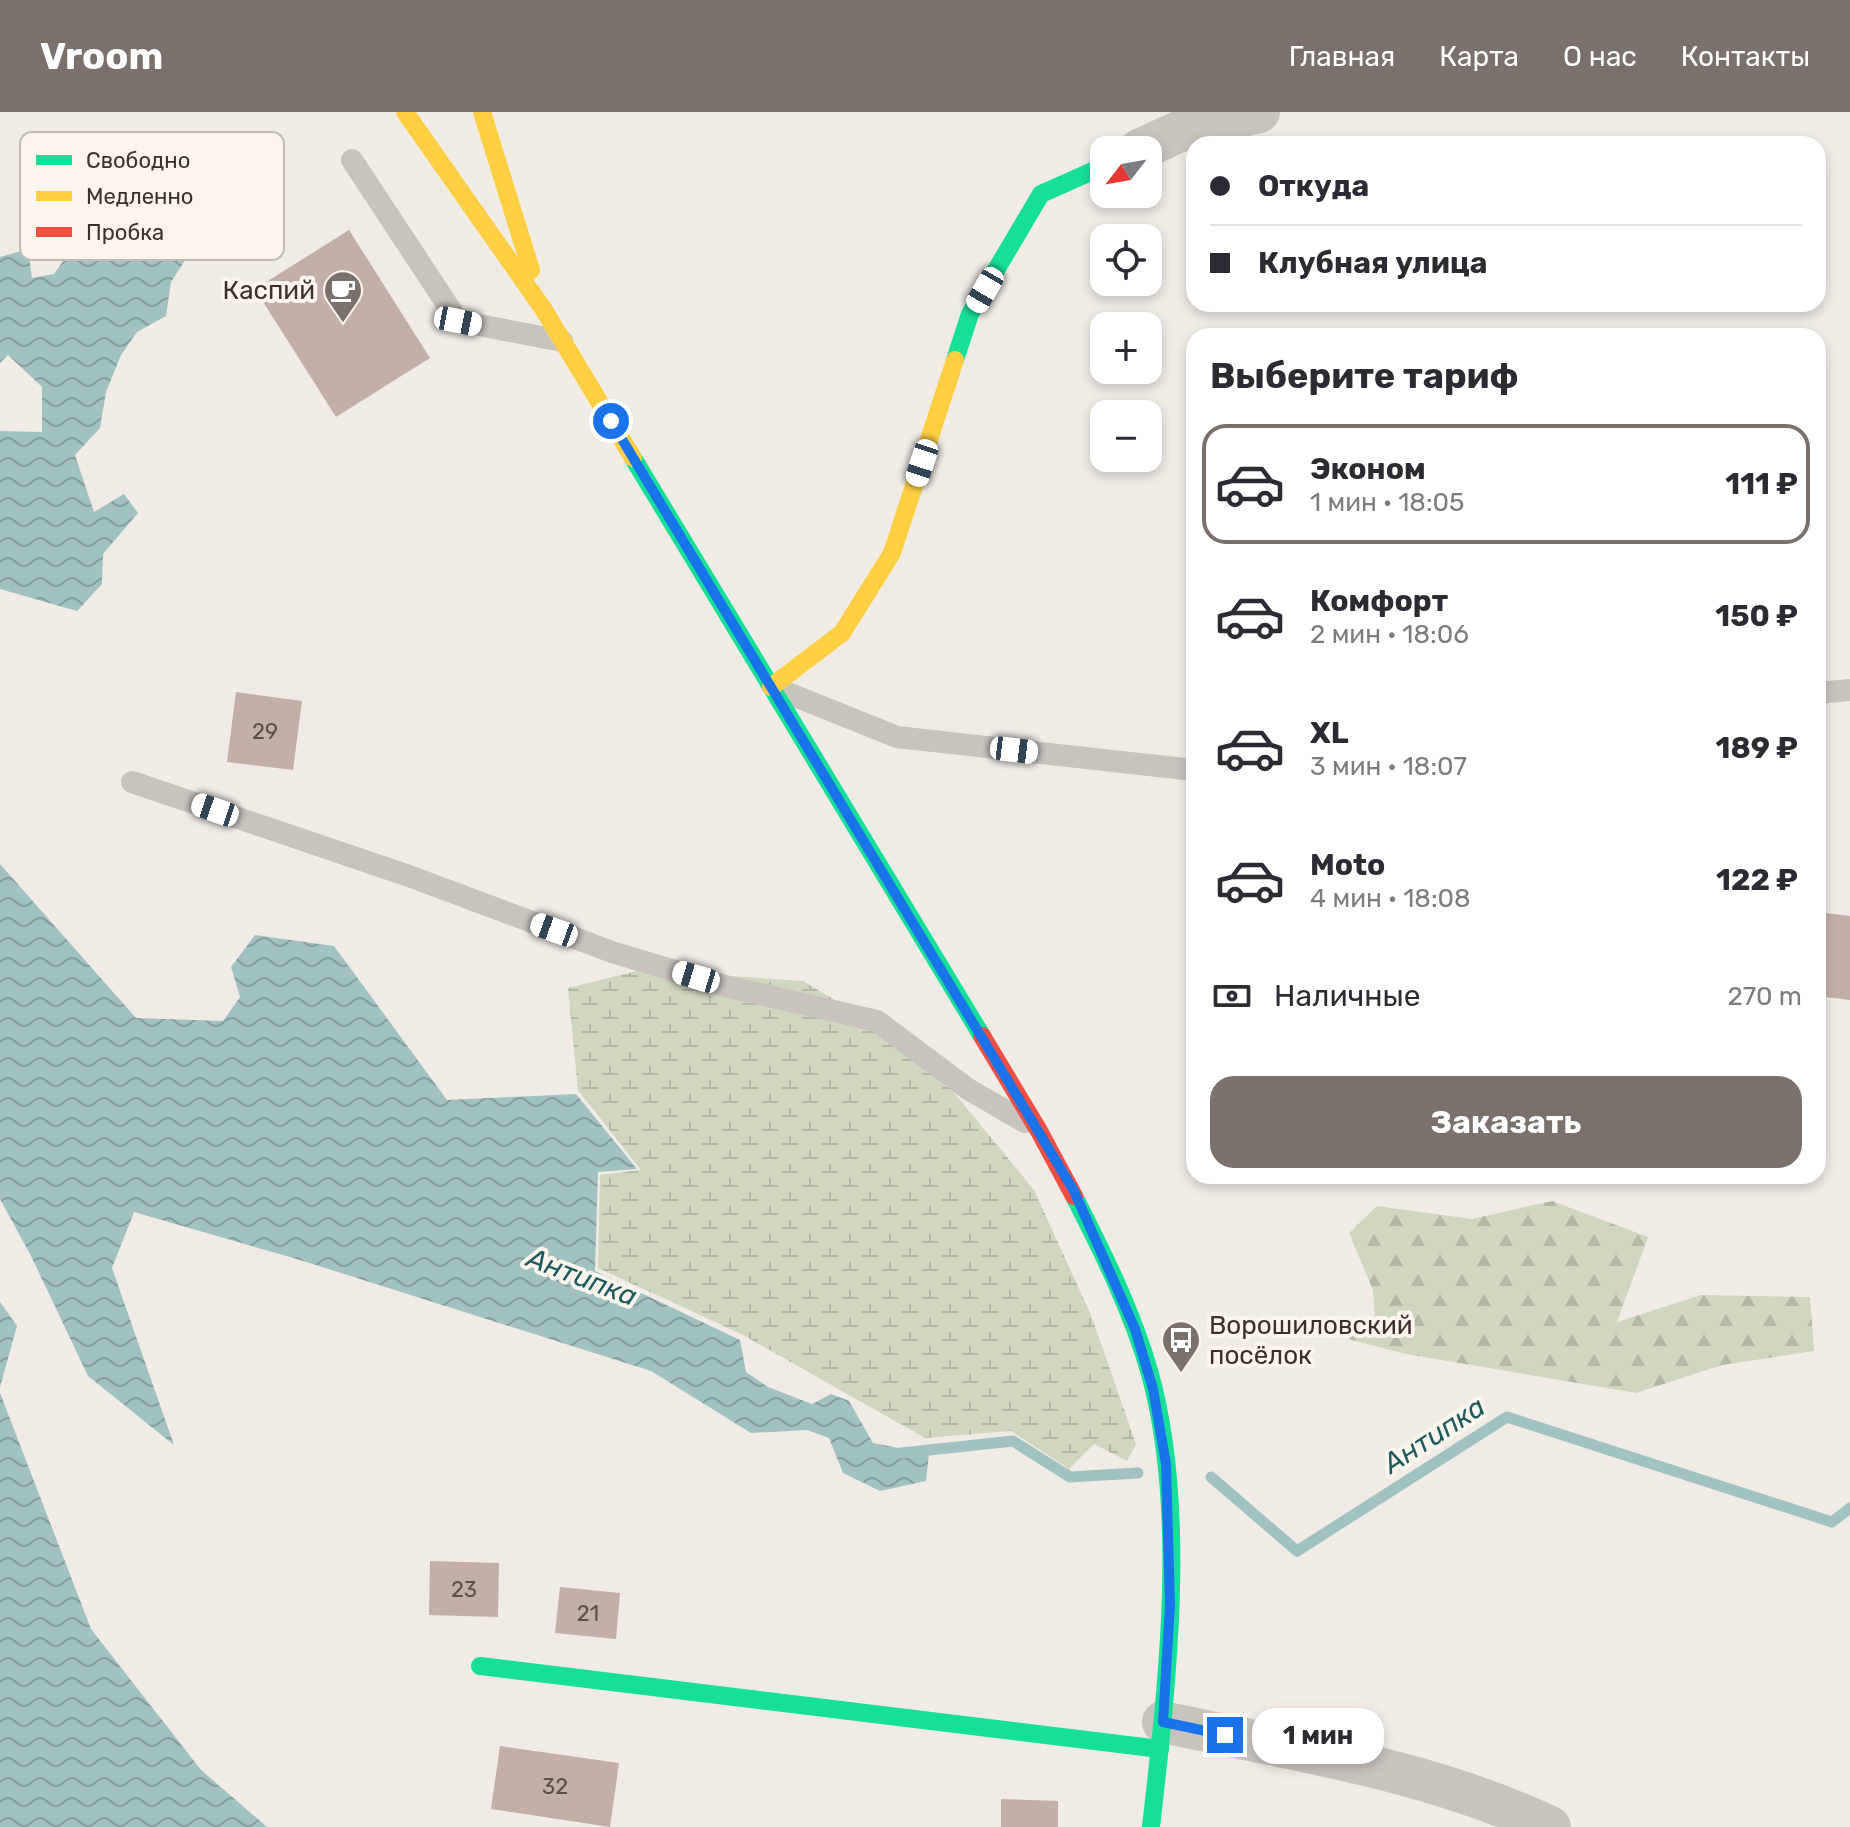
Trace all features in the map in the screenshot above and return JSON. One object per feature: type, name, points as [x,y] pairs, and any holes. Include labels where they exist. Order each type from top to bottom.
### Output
[{"type":"main road","points":[[405,112],[544,310],[1039,1131],[1074,1191],[1135,1329],[1153,1389],[1166,1464],[1170,1605],[1162,1736],[1151,1827]]},
{"type":"main road","points":[[482,112],[544,310]]},
{"type":"main road","points":[[771,687],[842,633],[892,553],[970,314],[1041,194],[1090,172]]},
{"type":"main road","points":[[480,1666],[1162,1736]]},
{"type":"street","points":[[1162,139],[1178,132],[1259,112]]},
{"type":"street","points":[[1162,1736],[1379,1769],[1509,1807],[1550,1827]]},
{"type":"lane","points":[[352,160],[458,321],[563,341]]},
{"type":"lane","points":[[771,687],[897,737],[1186,769]]},
{"type":"lane","points":[[1826,692],[1850,690]]},
{"type":"lane","points":[[132,782],[409,876],[612,952],[725,986],[877,1021],[968,1089],[1039,1131]]},
{"type":"green space","points":[[641,970],[803,981],[919,1050],[1034,1190],[1091,1315],[1136,1444],[1127,1461],[1094,1444],[1069,1469],[1011,1431],[925,1438],[741,1334],[598,1268],[600,1175],[641,1170],[578,1090],[568,988]]},
{"type":"green space","points":[[1552,1201],[1648,1237],[1617,1322],[1701,1295],[1810,1297],[1814,1351],[1722,1365],[1636,1393],[1406,1354],[1348,1339],[1375,1318],[1373,1290],[1349,1233],[1377,1206],[1472,1219]]},
{"type":"water","points":[[20,251],[20,260],[30,260],[32,278],[54,274],[64,260],[185,260],[171,282],[166,316],[137,332],[121,355],[106,392],[100,428],[75,455],[94,512],[124,494],[138,513],[103,554],[102,584],[77,611],[0,589],[0,431],[42,432],[42,387],[8,355],[0,363],[0,257]]},
{"type":"water","points":[[0,864],[136,1018],[223,1021],[240,997],[231,967],[255,935],[334,946],[447,1100],[576,1094],[637,1169],[598,1172],[595,1271],[740,1340],[746,1372],[768,1387],[812,1404],[831,1394],[849,1401],[873,1443],[929,1454],[926,1481],[880,1491],[843,1473],[829,1438],[807,1430],[751,1433],[651,1371],[300,1260],[134,1212],[112,1268],[174,1445],[88,1376],[0,1199]]},
{"type":"water","points":[[0,1302],[17,1326],[0,1387]]},
{"type":"water","points":[[0,1393],[91,1629],[201,1770],[267,1827],[0,1827]]},
{"type":"building","name":"Каспий","points":[[349,230],[430,358],[336,417],[255,289]]},
{"type":"building","points":[[236,692],[302,701],[293,770],[227,762]]},
{"type":"building","points":[[1826,913],[1850,916],[1850,1000],[1826,997]]},
{"type":"building","points":[[430,1561],[499,1563],[498,1617],[429,1615]]},
{"type":"building","points":[[560,1587],[620,1593],[616,1639],[555,1633]]},
{"type":"building","points":[[500,1746],[619,1763],[610,1827],[491,1809]]},
{"type":"building","points":[[1001,1799],[1058,1801],[1058,1827],[1001,1827]]},
{"type":"waterway","name":"Антипка","points":[[1211,1477],[1297,1551],[1507,1417],[1832,1522],[1850,1508]]},
{"type":"waterway","name":"Антипка","points":[[901,1453],[1013,1441],[1070,1477],[1138,1473]]},
{"type":"traffic: fast","points":[[955,360],[970,314],[1041,194],[1090,172]]},
{"type":"traffic: fast","points":[[633,458],[982,1036]]},
{"type":"traffic: fast","points":[[1074,1196],[1135,1328],[1162,1427],[1168,1483],[1171,1599],[1151,1827]]},
{"type":"traffic: fast","points":[[480,1666],[1160,1749]]},
{"type":"traffic: slow","points":[[405,112],[544,310],[633,458]]},
{"type":"traffic: slow","points":[[482,112],[531,270]]},
{"type":"traffic: slow","points":[[771,687],[842,633],[892,553],[955,360]]},
{"type":"traffic: jam","points":[[982,1036],[1074,1196]]},
{"type":"place","name":"Каспий","points":[[343,324]]},
{"type":"place","name":"Ворошиловский посёлок","points":[[1181,1374]]},
{"type":"route","points":[[611,421],[1074,1191],[1135,1329],[1153,1389],[1162,1439],[1166,1464],[1170,1605],[1163,1722],[1225,1735]]}]
